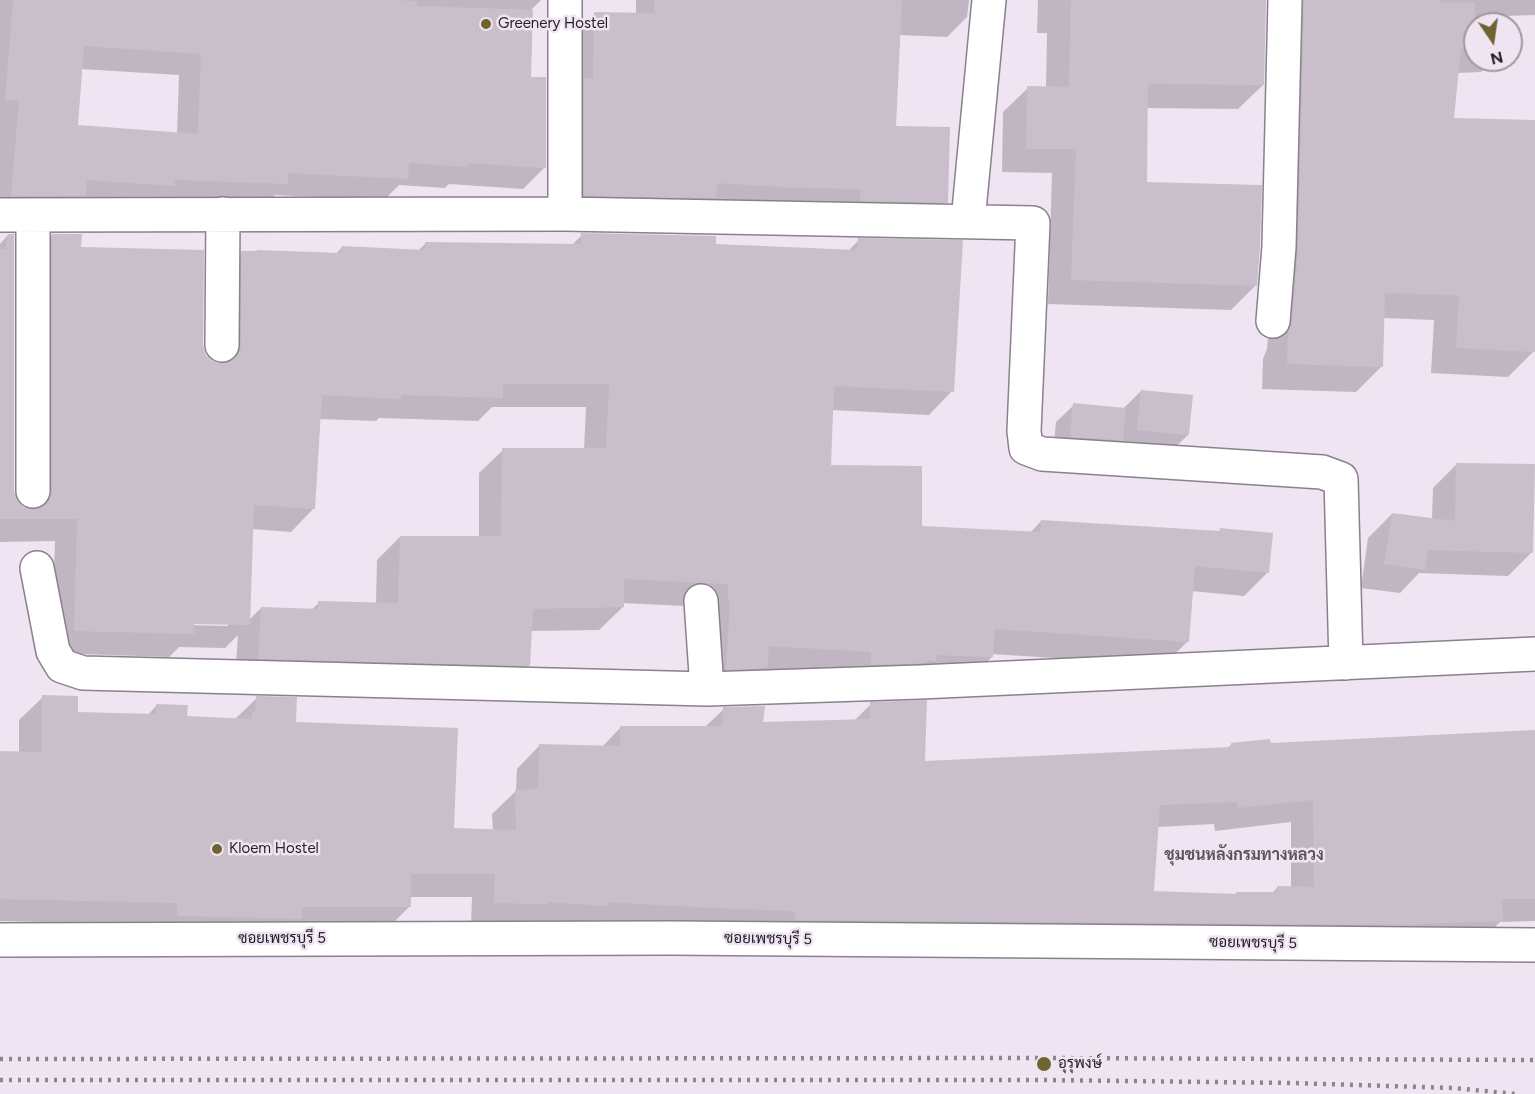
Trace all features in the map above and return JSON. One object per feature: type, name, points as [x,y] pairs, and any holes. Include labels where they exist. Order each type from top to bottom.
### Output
[{"type":"street","points":[[565,0],[565,214]]},
{"type":"street","points":[[968,221],[989,0]]},
{"type":"street","points":[[1273,321],[1279,247],[1285,0]]},
{"type":"street","points":[[222,345],[223,214]]},
{"type":"street","points":[[0,215],[565,214],[1033,223],[1024,431],[1026,448],[1042,454],[1322,472],[1341,479],[1346,663]]},
{"type":"street","points":[[33,215],[33,491]]},
{"type":"street","points":[[37,568],[53,651],[62,666],[83,673],[707,688],[920,682],[1535,654]]},
{"type":"street","points":[[701,601],[707,688]]},
{"type":"street","name":"ซอยเพชรบุรี 5","points":[[0,940],[671,938],[1535,945]]},
{"type":"building","points":[[13,0],[390,0],[417,1],[417,6],[533,10],[531,77],[546,77],[546,168],[468,163],[468,167],[409,163],[408,179],[288,173],[288,184],[175,180],[175,186],[87,180],[85,196],[11,196],[19,101],[5,100]],"holes":[[[84,46],[201,54],[198,134],[78,125]]]},
{"type":"building","points":[[655,0],[902,0],[896,126],[950,127],[948,203],[860,201],[861,189],[717,183],[716,198],[584,196],[584,78],[593,78],[594,12],[654,13]]},
{"type":"building","points":[[1071,0],[1266,0],[1264,85],[1148,84],[1147,182],[1262,185],[1257,286],[1071,280],[1076,149],[1026,149],[1027,86],[1069,87]]},
{"type":"building","points":[[1304,0],[1475,2],[1475,12],[1463,12],[1463,48],[1461,48],[1454,118],[1535,120],[1535,352],[1456,348],[1459,295],[1385,293],[1383,367],[1287,364],[1288,332],[1292,323],[1298,249]]},
{"type":"building","points":[[581,233],[716,236],[716,244],[857,250],[858,238],[963,240],[954,392],[834,386],[831,465],[922,466],[922,526],[1040,532],[1041,520],[1220,531],[1220,528],[1273,533],[1269,573],[1195,566],[1189,642],[995,629],[993,657],[936,655],[936,661],[927,660],[927,663],[871,665],[871,652],[769,646],[767,668],[726,670],[730,601],[728,601],[728,584],[624,579],[624,607],[533,609],[530,666],[258,659],[261,607],[318,609],[318,601],[398,603],[400,536],[501,536],[502,448],[606,448],[609,384],[503,384],[503,398],[401,395],[401,399],[322,395],[315,509],[254,505],[250,625],[194,624],[194,634],[74,631],[77,519],[0,519],[0,249],[6,249],[8,234],[14,234],[14,491],[23,507],[34,510],[49,501],[52,491],[52,234],[82,234],[81,247],[204,250],[203,345],[206,355],[212,361],[222,364],[232,361],[238,355],[241,346],[241,251],[341,253],[342,246],[425,250],[425,242],[581,244]]},
{"type":"building","points":[[1141,390],[1193,395],[1189,435],[1137,430]]},
{"type":"building","points":[[1073,403],[1126,408],[1123,440],[1070,437]]},
{"type":"building","points":[[1456,463],[1535,464],[1533,553],[1428,550],[1425,570],[1384,564],[1392,513],[1455,521]]},
{"type":"building","points":[[42,695],[78,696],[78,712],[156,714],[156,704],[188,705],[187,716],[252,719],[256,696],[297,697],[296,722],[458,728],[454,828],[516,830],[515,790],[538,789],[539,744],[620,746],[620,726],[722,726],[723,707],[765,706],[763,722],[870,719],[870,702],[927,700],[925,761],[1231,747],[1231,743],[1270,739],[1271,743],[1535,730],[1535,899],[1502,899],[1503,921],[1414,925],[795,920],[795,911],[607,902],[606,906],[547,902],[547,904],[494,903],[495,874],[411,874],[411,907],[302,907],[302,919],[177,916],[177,903],[0,899],[0,751],[42,752]],"holes":[[[1313,800],[1314,887],[1277,886],[1277,892],[1236,892],[1236,894],[1154,891],[1160,805],[1237,802],[1238,808]]]},
{"type":"railway","points":[[0,1059],[1535,1060]]},
{"type":"railway","points":[[0,1080],[1044,1080],[1292,1083],[1454,1088],[1515,1094]]},
{"type":"place","name":"Greenery Hostel","points":[[486,24]]},
{"type":"place","name":"Kloem Hostel","points":[[217,849]]},
{"type":"place","name":"อุรุพงษ์","points":[[1044,1064]]},
{"type":"district","name":"ชุมชนหลังกรมทางหลวง","points":[[1244,855]]}]
